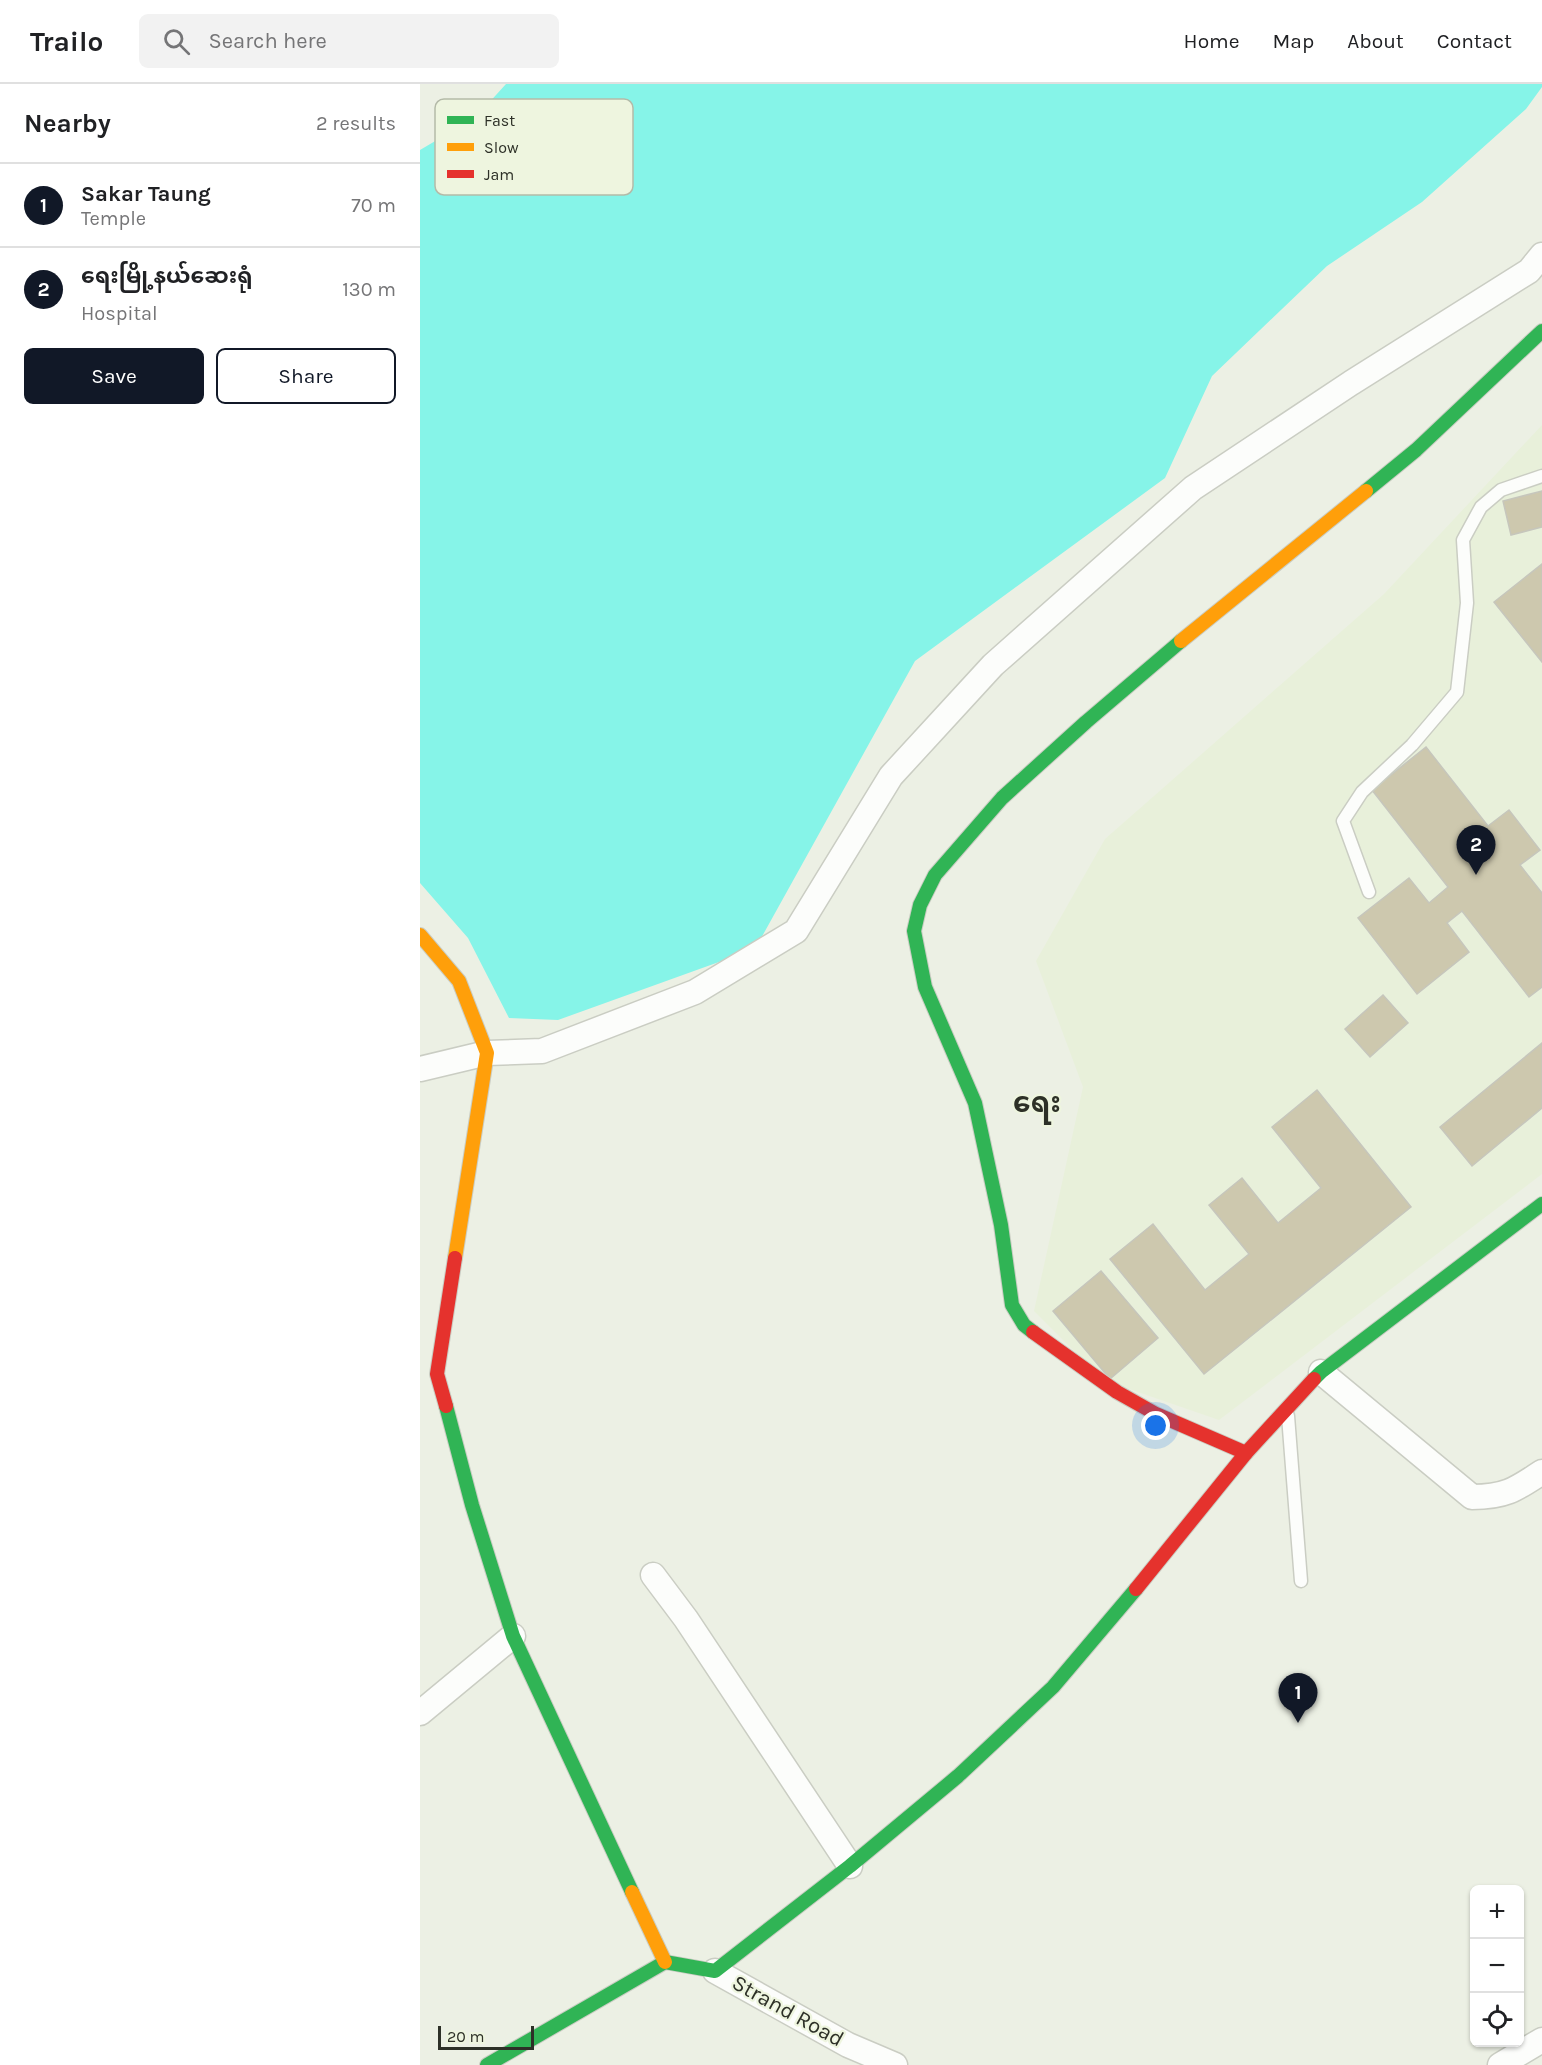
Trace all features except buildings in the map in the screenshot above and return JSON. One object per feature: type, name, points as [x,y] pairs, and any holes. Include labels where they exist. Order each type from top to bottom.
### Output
[{"type":"street","points":[[420,1069],[487,1053],[542,1051],[695,992],[796,931],[891,776],[993,665],[1193,488],[1351,383],[1538,268]]},
{"type":"street","points":[[1246,1453],[1156,1413],[1118,1392],[1024,1325],[1012,1305],[1001,1225],[975,1103],[925,987],[914,931],[918,914],[935,875],[1002,798],[1086,722],[1232,598],[1416,450],[1542,331]]},
{"type":"street","points":[[420,935],[459,981],[487,1053],[428,1377],[472,1505],[513,1636],[664,1962]]},
{"type":"street","points":[[487,2065],[664,1962],[715,1971],[850,1866],[958,1776],[1053,1687],[1246,1453],[1322,1372],[1542,1204]]},
{"type":"street","points":[[1322,1372],[1472,1497],[1493,1497],[1515,1490],[1542,1472]]},
{"type":"street","points":[[653,1575],[686,1619],[850,1866]]},
{"type":"street","points":[[420,1713],[513,1636]]},
{"type":"street","name":"Strand Road","points":[[715,1971],[848,2045],[895,2065]]},
{"type":"street","points":[[1500,2065],[1542,2040]]},
{"type":"lane","points":[[1369,892],[1343,821],[1362,792],[1412,745],[1457,692],[1467,603],[1463,540],[1481,507],[1501,490],[1542,476]]},
{"type":"lane","points":[[1288,1409],[1301,1581]]},
{"type":"shaded area","points":[[1542,425],[1542,1174],[1219,1420],[1103,1380],[1034,1311],[1083,1087],[1036,961],[1105,839],[1384,594]]},
{"type":"water","points":[[506,84],[1542,84],[1526,109],[1422,202],[1327,266],[1212,376],[1165,478],[915,661],[755,949],[558,1020],[509,1018],[468,938],[420,883],[420,150],[435,141],[435,195],[633,195],[633,99],[492,99]]},
{"type":"traffic: fast","points":[[1366,491],[1416,450],[1542,331]]},
{"type":"traffic: fast","points":[[1033,1332],[1024,1325],[1012,1305],[1001,1225],[975,1103],[925,987],[914,931],[920,905],[935,875],[1002,798],[1181,641]]},
{"type":"traffic: fast","points":[[1314,1379],[1542,1204]]},
{"type":"traffic: fast","points":[[446,1406],[472,1505],[513,1636],[632,1892]]},
{"type":"traffic: fast","points":[[487,2065],[665,1962],[715,1971],[850,1866],[958,1776],[1053,1687],[1136,1589]]},
{"type":"traffic: slow","points":[[1181,641],[1366,491]]},
{"type":"traffic: slow","points":[[420,935],[459,981],[487,1053],[455,1258]]},
{"type":"traffic: slow","points":[[632,1892],[665,1962]]},
{"type":"traffic: jam","points":[[446,1406],[437,1374],[455,1258]]},
{"type":"traffic: jam","points":[[1033,1332],[1117,1392],[1156,1414],[1246,1453]]},
{"type":"traffic: jam","points":[[1136,1589],[1246,1453],[1314,1379]]},
{"type":"place","name":"ရေးမြို့နယ်ဆေးရုံ","points":[[1476,875]]},
{"type":"place","name":"Sakar Taung","points":[[1298,1723]]},
{"type":"district","name":"ရေး","points":[[1037,1102]]}]
